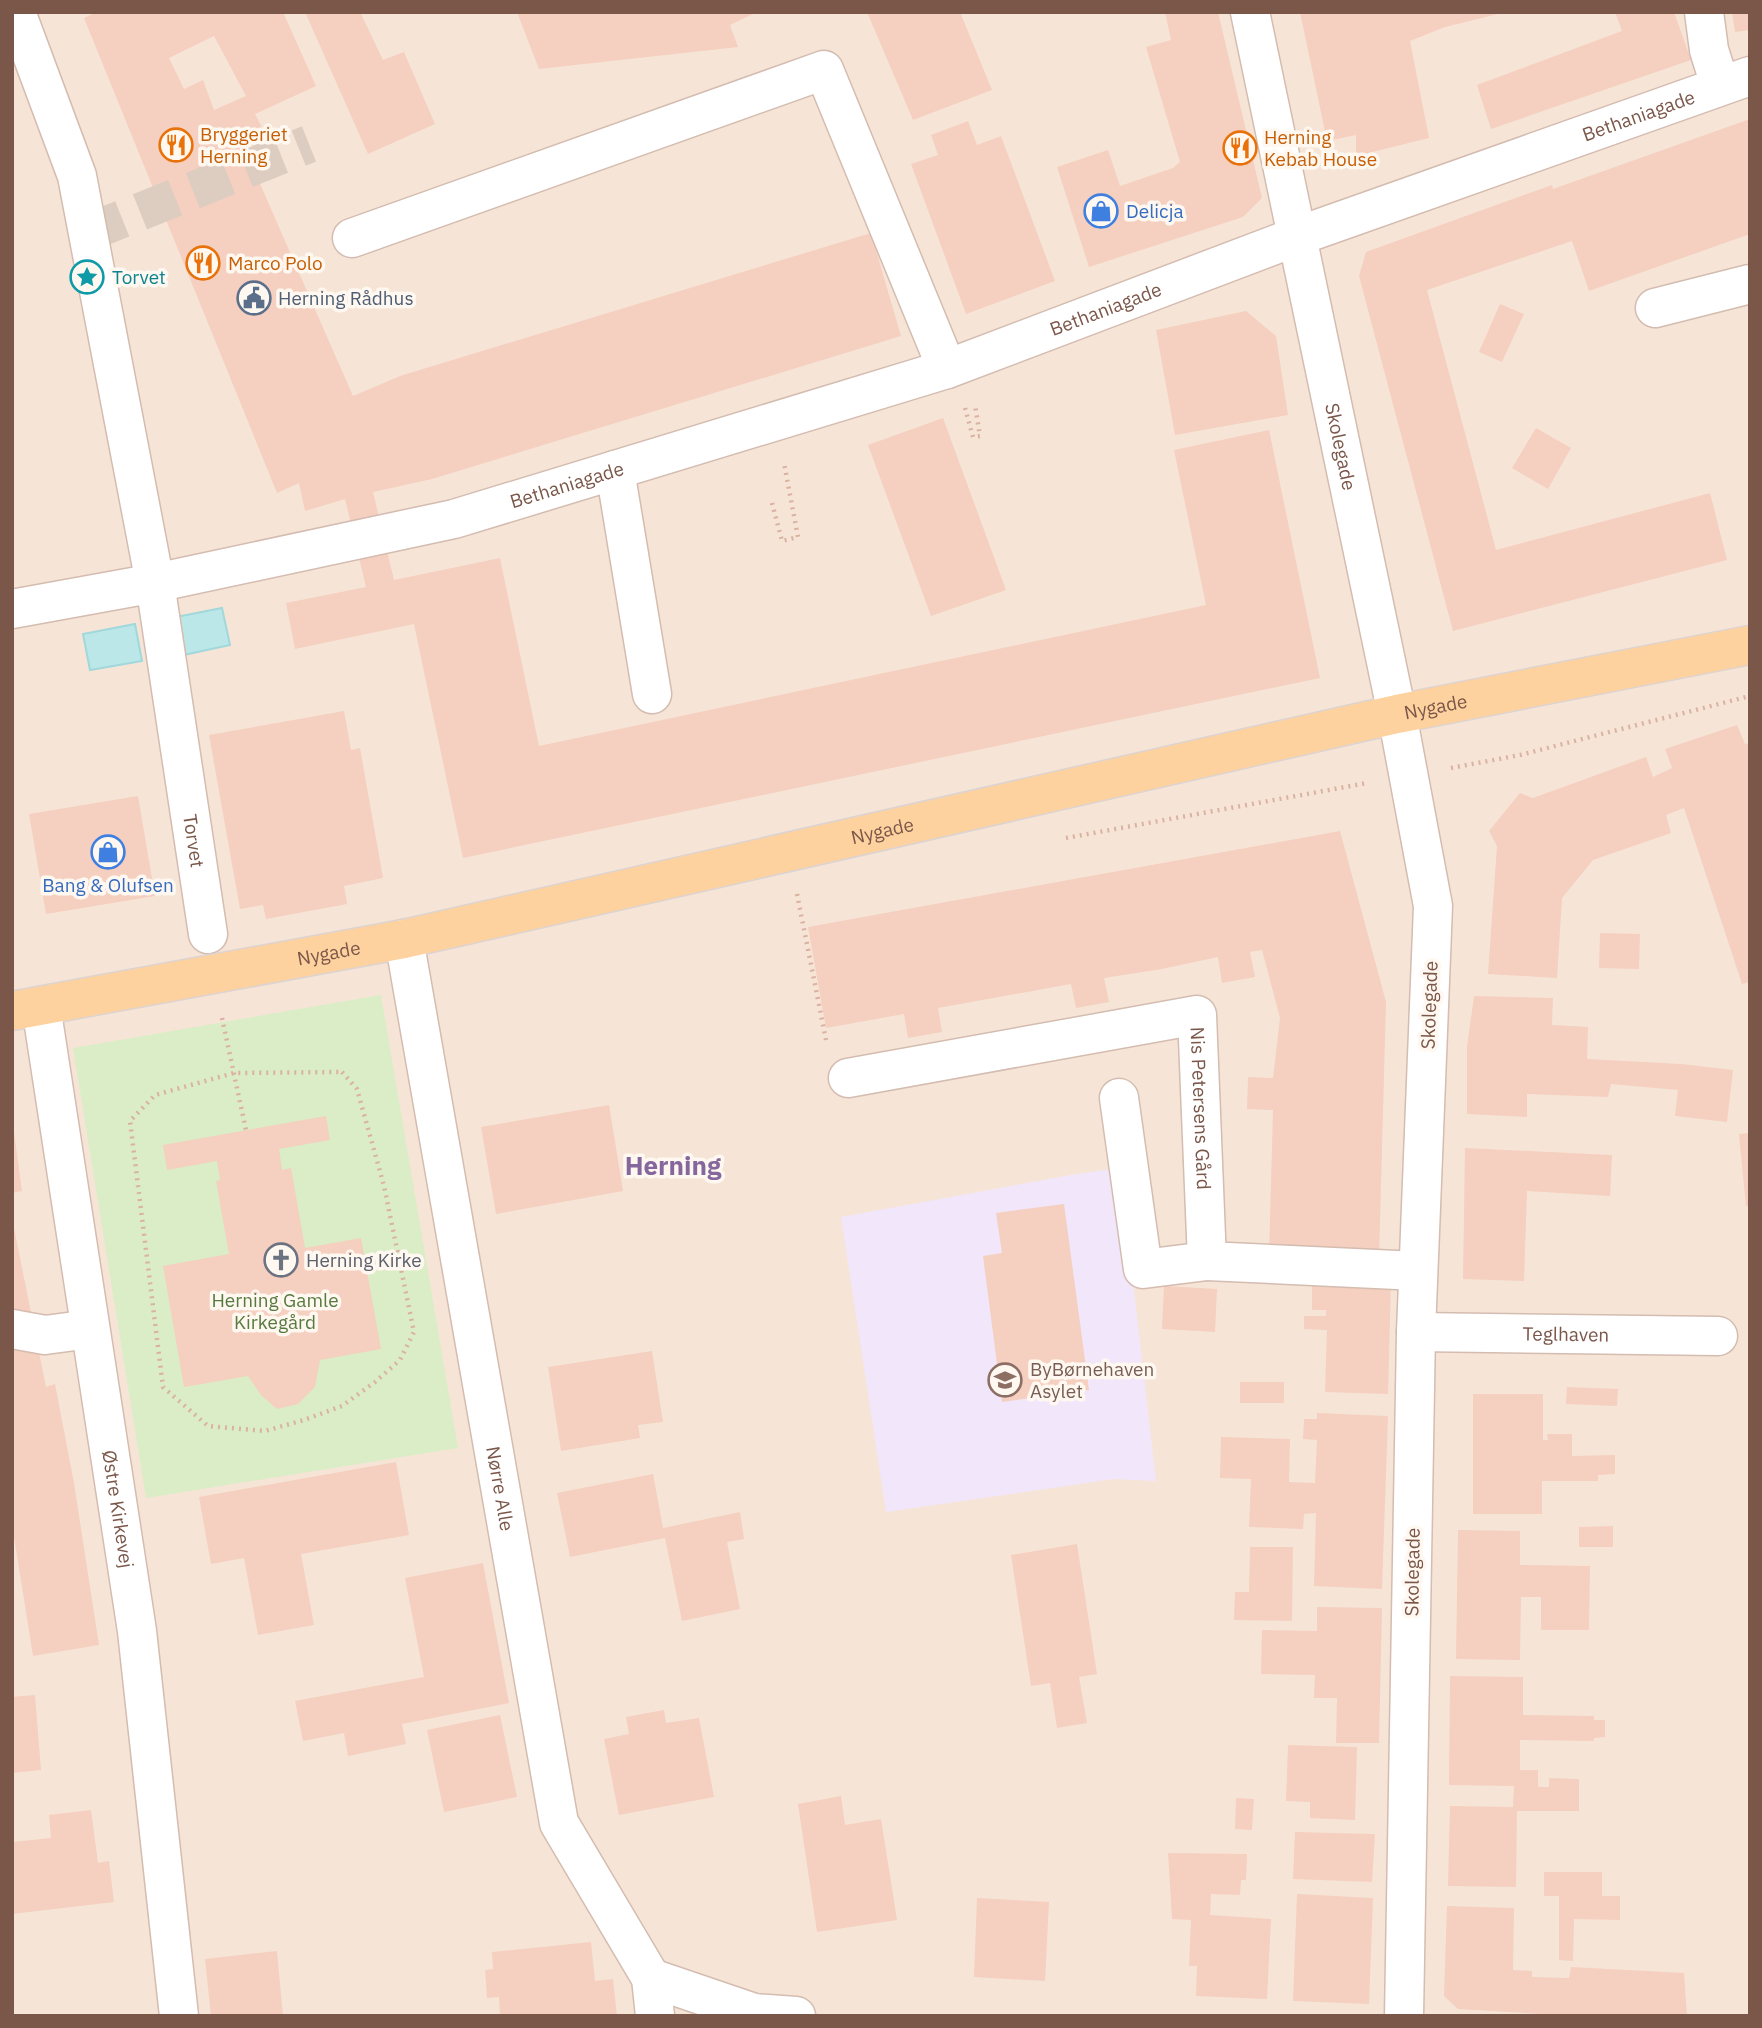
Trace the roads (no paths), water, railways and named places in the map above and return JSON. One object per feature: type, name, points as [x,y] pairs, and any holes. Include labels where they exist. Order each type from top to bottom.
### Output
[{"type":"main road","name":"Nygade","points":[[27,1008],[404,939],[1397,714],[1750,645]]},
{"type":"street","name":"Torvet","points":[[16,12],[77,176],[155,583],[208,934]]},
{"type":"street","name":"Skolegade","points":[[1250,12],[1397,714],[1433,906],[1416,1332],[1404,2016]]},
{"type":"street","points":[[1704,12],[1709,50],[1735,81]]},
{"type":"street","points":[[352,238],[824,70],[947,369]]},
{"type":"street","name":"Bethaniagade","points":[[155,583],[454,519],[947,369],[1298,236],[1735,81]]},
{"type":"street","points":[[1656,308],[1750,284]]},
{"type":"street","points":[[615,470],[652,694]]},
{"type":"street","points":[[12,609],[155,583]]},
{"type":"street","name":"Nørre Alle","points":[[404,939],[559,1823],[651,1978],[655,2016]]},
{"type":"street","name":"Østre Kirkevej","points":[[27,1008],[90,1329],[137,1630],[179,2016]]},
{"type":"street","name":"Nis Petersens Gård","points":[[848,1078],[1197,1015],[1207,1261]]},
{"type":"street","points":[[1119,1098],[1143,1269],[1207,1261],[1418,1271]]},
{"type":"street","points":[[12,1329],[46,1335],[90,1329]]},
{"type":"street","name":"Teglhaven","points":[[1416,1332],[1718,1336]]},
{"type":"street","points":[[651,1978],[754,2013],[796,2016]]},
{"type":"water","points":[[222,608],[230,645],[179,656],[171,618]]},
{"type":"water","points":[[135,624],[142,661],[90,670],[83,634]]},
{"type":"tunnel","points":[[87,233],[309,144]]},
{"type":"place","name":"Bryggeriet Herning","points":[[176,145]]},
{"type":"place","name":"Herning Kebab House","points":[[1240,148]]},
{"type":"place","name":"Delicja","points":[[1101,211]]},
{"type":"place","name":"Marco Polo","points":[[203,263]]},
{"type":"place","name":"Torvet","points":[[87,277]]},
{"type":"place","name":"Herning Rådhus","points":[[254,298]]},
{"type":"place","name":"Bang & Olufsen","points":[[108,852]]},
{"type":"place","name":"Herning Kirke","points":[[281,1260]]},
{"type":"place","name":"ByBørnehaven Asylet","points":[[1005,1380]]},
{"type":"district","name":"Herning","points":[[673,1165]]},
{"type":"park label","name":"Herning Gamle Kirkegård","points":[[275,1311]]}]
